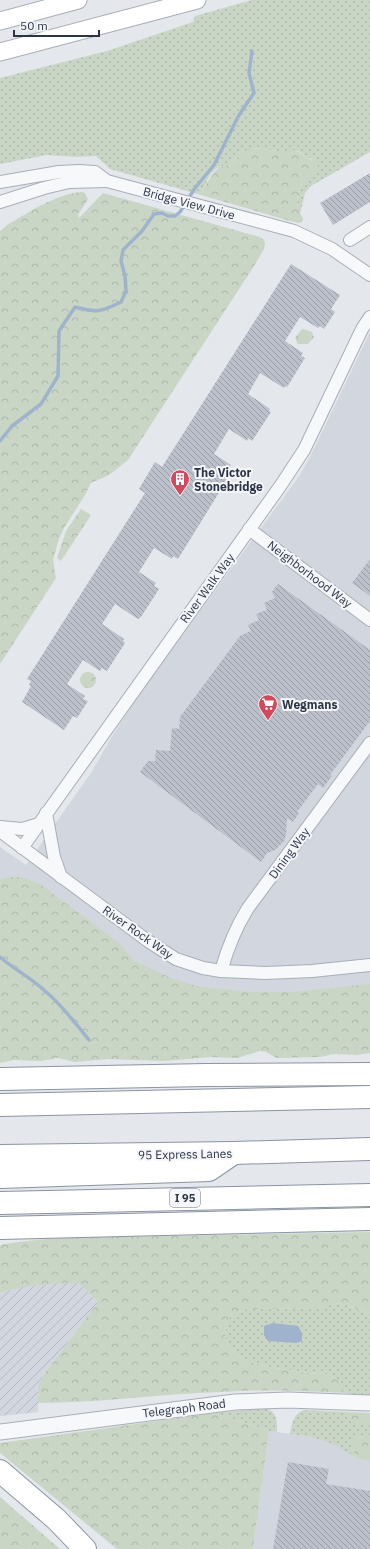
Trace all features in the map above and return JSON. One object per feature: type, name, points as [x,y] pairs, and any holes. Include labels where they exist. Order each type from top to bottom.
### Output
[{"type":"highway","points":[[257,1075],[370,1064]]},
{"type":"highway","points":[[0,1079],[370,1074]]},
{"type":"highway","points":[[0,1105],[370,1097]]},
{"type":"highway","name":"95 Express Lanes","points":[[0,1156],[234,1153],[370,1149]]},
{"type":"highway","points":[[0,1177],[208,1170],[234,1153]]},
{"type":"highway","name":"I 95","points":[[0,1203],[370,1195]]},
{"type":"highway","points":[[0,1228],[370,1219]]},
{"type":"highway","points":[[2,1472],[56,1519],[85,1549]]},
{"type":"highway","points":[[56,1519],[97,1549]]},
{"type":"main road","points":[[0,21],[78,0]]},
{"type":"main road","points":[[0,52],[197,0]]},
{"type":"street","name":"Bridge View Drive","points":[[0,182],[59,172],[95,172],[107,181],[294,231],[332,249],[370,275]]},
{"type":"street","points":[[0,202],[65,183],[107,181]]},
{"type":"street","points":[[350,240],[370,227]]},
{"type":"street","name":"River Walk Way","points":[[22,848],[249,529],[282,485],[304,450],[362,329],[370,316]]},
{"type":"street","name":"Neighborhood Way","points":[[249,529],[370,620]]},
{"type":"street","name":"Dining Way","points":[[221,971],[242,918],[248,908],[370,743]]},
{"type":"street","points":[[46,813],[54,857],[61,877]]},
{"type":"street","points":[[0,827],[22,829],[39,824]]},
{"type":"street","name":"River Rock Way","points":[[0,831],[148,941],[176,959],[203,968],[221,971],[265,973],[312,971],[370,965]]},
{"type":"street","name":"Telegraph Road","points":[[0,1432],[235,1402],[288,1400],[370,1404]]},
{"type":"shaded area","points":[[370,332],[370,1005],[0,1027],[0,847],[26,865],[91,773],[114,733],[149,680],[300,475]]},
{"type":"shaded area","points":[[44,1283],[78,1283],[98,1302],[45,1373],[39,1384],[38,1412],[0,1416],[0,1293]]},
{"type":"shaded area","points":[[269,1431],[314,1437],[339,1446],[358,1459],[370,1461],[370,1549],[253,1549]]},
{"type":"green space","points":[[252,0],[370,0],[370,152],[311,186],[305,193],[300,214],[297,204],[299,189],[318,165],[311,158],[308,158],[298,151],[279,151],[255,148],[245,151],[236,158],[231,165],[221,166],[211,174],[201,195],[110,169],[96,156],[76,157],[47,155],[0,164],[0,78],[107,51],[193,22],[195,16]]},
{"type":"green space","points":[[252,148],[279,151],[295,150],[316,161],[318,165],[317,167],[302,183],[298,193],[297,204],[303,218],[302,222],[298,223],[290,221],[201,195],[204,187],[219,167],[231,165],[239,155]]},
{"type":"green space","points":[[82,192],[85,193],[88,199],[78,215],[79,218],[103,193],[260,237],[265,243],[264,249],[128,460],[109,475],[91,483],[59,539],[53,560],[56,578],[0,664],[0,231],[7,225],[43,204],[62,196]]},
{"type":"green space","points":[[303,329],[312,332],[314,337],[308,344],[298,344],[295,338]]},
{"type":"green space","points":[[81,509],[91,515],[61,561],[57,558],[66,531]]},
{"type":"green space","points":[[88,672],[94,674],[96,680],[94,686],[88,688],[82,686],[80,680],[82,674]]},
{"type":"green space","points":[[22,877],[40,884],[119,943],[133,960],[173,979],[196,986],[250,992],[292,992],[370,984],[370,1053],[356,1055],[334,1054],[320,1057],[277,1058],[266,1052],[260,1051],[237,1058],[211,1057],[163,1061],[109,1059],[74,1062],[58,1058],[41,1061],[13,1060],[0,1063],[0,879]]},
{"type":"green space","points":[[370,1232],[370,1314],[340,1303],[317,1308],[247,1309],[230,1317],[225,1330],[228,1346],[234,1353],[241,1357],[270,1367],[333,1376],[338,1380],[346,1393],[237,1391],[84,1402],[38,1403],[39,1384],[45,1373],[98,1302],[78,1283],[39,1285],[0,1293],[0,1245],[32,1240],[63,1238]]},
{"type":"green space","points":[[340,1303],[370,1314],[370,1397],[346,1393],[338,1380],[333,1376],[280,1369],[259,1364],[249,1361],[234,1353],[228,1346],[225,1330],[226,1325],[230,1317],[240,1311],[247,1309],[317,1308]]},
{"type":"green space","points":[[262,1408],[271,1411],[275,1416],[277,1432],[269,1431],[214,1413]]},
{"type":"green space","points":[[304,1410],[349,1412],[352,1423],[370,1423],[370,1438],[354,1437],[351,1448],[358,1459],[341,1448],[326,1441],[290,1434],[295,1416]]},
{"type":"green space","points":[[349,1412],[370,1413],[370,1423],[352,1423]]},
{"type":"green space","points":[[214,1413],[269,1431],[253,1549],[117,1549],[0,1453],[0,1443]]},
{"type":"green space","points":[[353,1437],[370,1438],[370,1461],[358,1459],[351,1448]]},
{"type":"green space","points":[[0,1497],[60,1549],[0,1549]]},
{"type":"water","points":[[273,1323],[298,1326],[302,1333],[302,1341],[297,1343],[268,1341],[264,1335],[264,1326]]},
{"type":"building","points":[[370,173],[370,202],[333,225],[320,203]]},
{"type":"building","name":"The Victor Stonebridge","points":[[291,264],[340,295],[331,309],[335,312],[324,329],[320,326],[318,328],[300,317],[285,341],[303,353],[301,356],[305,358],[287,387],[285,386],[284,388],[260,373],[248,394],[270,409],[269,411],[271,412],[252,441],[248,438],[247,441],[229,429],[214,454],[231,465],[229,468],[233,470],[178,559],[173,556],[172,559],[154,548],[139,572],[156,583],[154,586],[159,589],[141,617],[138,619],[115,604],[102,624],[124,639],[123,641],[125,643],[107,671],[102,668],[100,671],[83,660],[67,684],[85,696],[83,699],[88,701],[77,718],[73,716],[64,730],[22,702],[31,686],[29,685],[31,681],[27,679],[145,493],[139,489],[155,462],[162,467]]},
{"type":"building","points":[[370,559],[370,596],[352,583]]},
{"type":"building","name":"Wegmans","points":[[278,584],[370,650],[370,721],[330,775],[332,776],[323,788],[318,784],[297,812],[299,813],[293,822],[287,818],[286,835],[284,841],[275,850],[267,853],[261,862],[140,772],[148,761],[155,761],[156,750],[170,751],[172,728],[179,729],[180,717],[240,636],[251,631],[248,625],[259,620],[256,614],[267,610],[264,603],[275,598],[272,592]]},
{"type":"building","points":[[288,1462],[329,1469],[326,1484],[370,1491],[370,1549],[273,1549]]},
{"type":"waterway","points":[[0,441],[12,426],[41,404],[58,376],[59,331],[75,307],[94,311],[103,310],[121,302],[126,291],[125,276],[121,261],[123,250],[142,231],[154,214],[162,213],[168,216],[175,216],[180,212],[195,188],[214,165],[239,115],[254,93],[249,73],[252,51]]},
{"type":"waterway","points":[[0,957],[51,996],[89,1040]]},
{"type":"place","name":"The Victor Stonebridge","points":[[180,496]]},
{"type":"place","name":"Wegmans","points":[[268,721]]}]
